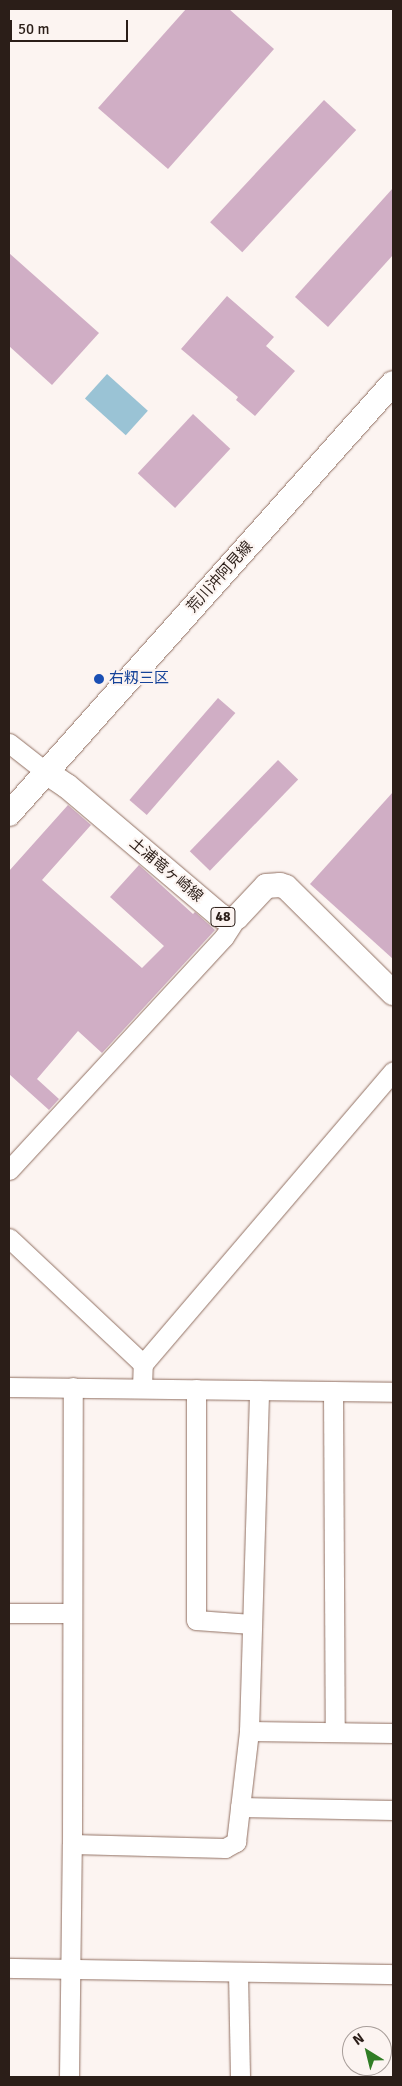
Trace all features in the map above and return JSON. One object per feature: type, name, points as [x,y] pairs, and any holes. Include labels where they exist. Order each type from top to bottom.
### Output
[{"type":"main road","name":"荒川沖阿見線","points":[[46,772],[393,383]]},
{"type":"main road","points":[[9,814],[46,772]]},
{"type":"main road","name":"土浦竜ヶ崎線","points":[[46,772],[67,786],[220,915],[228,920],[237,917]]},
{"type":"main road","name":"48","points":[[237,917],[266,886],[280,885],[286,887],[393,993]]},
{"type":"street","points":[[9,743],[46,772]]},
{"type":"street","points":[[9,1170],[224,938],[237,917]]},
{"type":"street","points":[[142,1387],[143,1364],[393,1071]]},
{"type":"street","points":[[9,1238],[143,1364]]},
{"type":"street","points":[[9,1387],[142,1387],[393,1392]]},
{"type":"street","points":[[69,2077],[72,1844],[73,1387]]},
{"type":"street","points":[[196,1389],[196,1620],[252,1624]]},
{"type":"street","points":[[72,1844],[225,1848],[236,1842],[248,1731],[259,1390]]},
{"type":"street","points":[[332,1391],[335,1732]]},
{"type":"street","points":[[9,1613],[72,1613]]},
{"type":"street","points":[[248,1731],[393,1733]]},
{"type":"street","points":[[240,1807],[393,1810]]},
{"type":"street","points":[[9,1968],[393,1974]]},
{"type":"street","points":[[238,1972],[240,2077]]},
{"type":"water","points":[[107,374],[148,411],[126,435],[85,399]]},
{"type":"building","points":[[186,9],[229,9],[274,49],[168,169],[98,108]]},
{"type":"building","points":[[324,100],[356,130],[242,252],[210,222]]},
{"type":"building","points":[[393,188],[393,255],[328,327],[295,297]]},
{"type":"building","points":[[9,253],[99,333],[52,385],[9,346]]},
{"type":"building","points":[[227,296],[274,337],[266,346],[295,371],[255,416],[236,400],[238,397],[181,349]]},
{"type":"building","points":[[193,414],[230,449],[175,508],[138,473]]},
{"type":"building","points":[[218,698],[235,713],[147,815],[129,800]]},
{"type":"building","points":[[278,760],[298,779],[210,871],[190,851]]},
{"type":"building","points":[[393,792],[393,959],[310,884]]},
{"type":"building","points":[[68,805],[91,825],[42,880],[142,968],[164,946],[110,897],[139,865],[193,914],[195,912],[215,930],[102,1053],[78,1031],[37,1079],[59,1099],[49,1110],[9,1074],[9,871]]},
{"type":"place","name":"右籾三区","points":[[99,679]]}]
